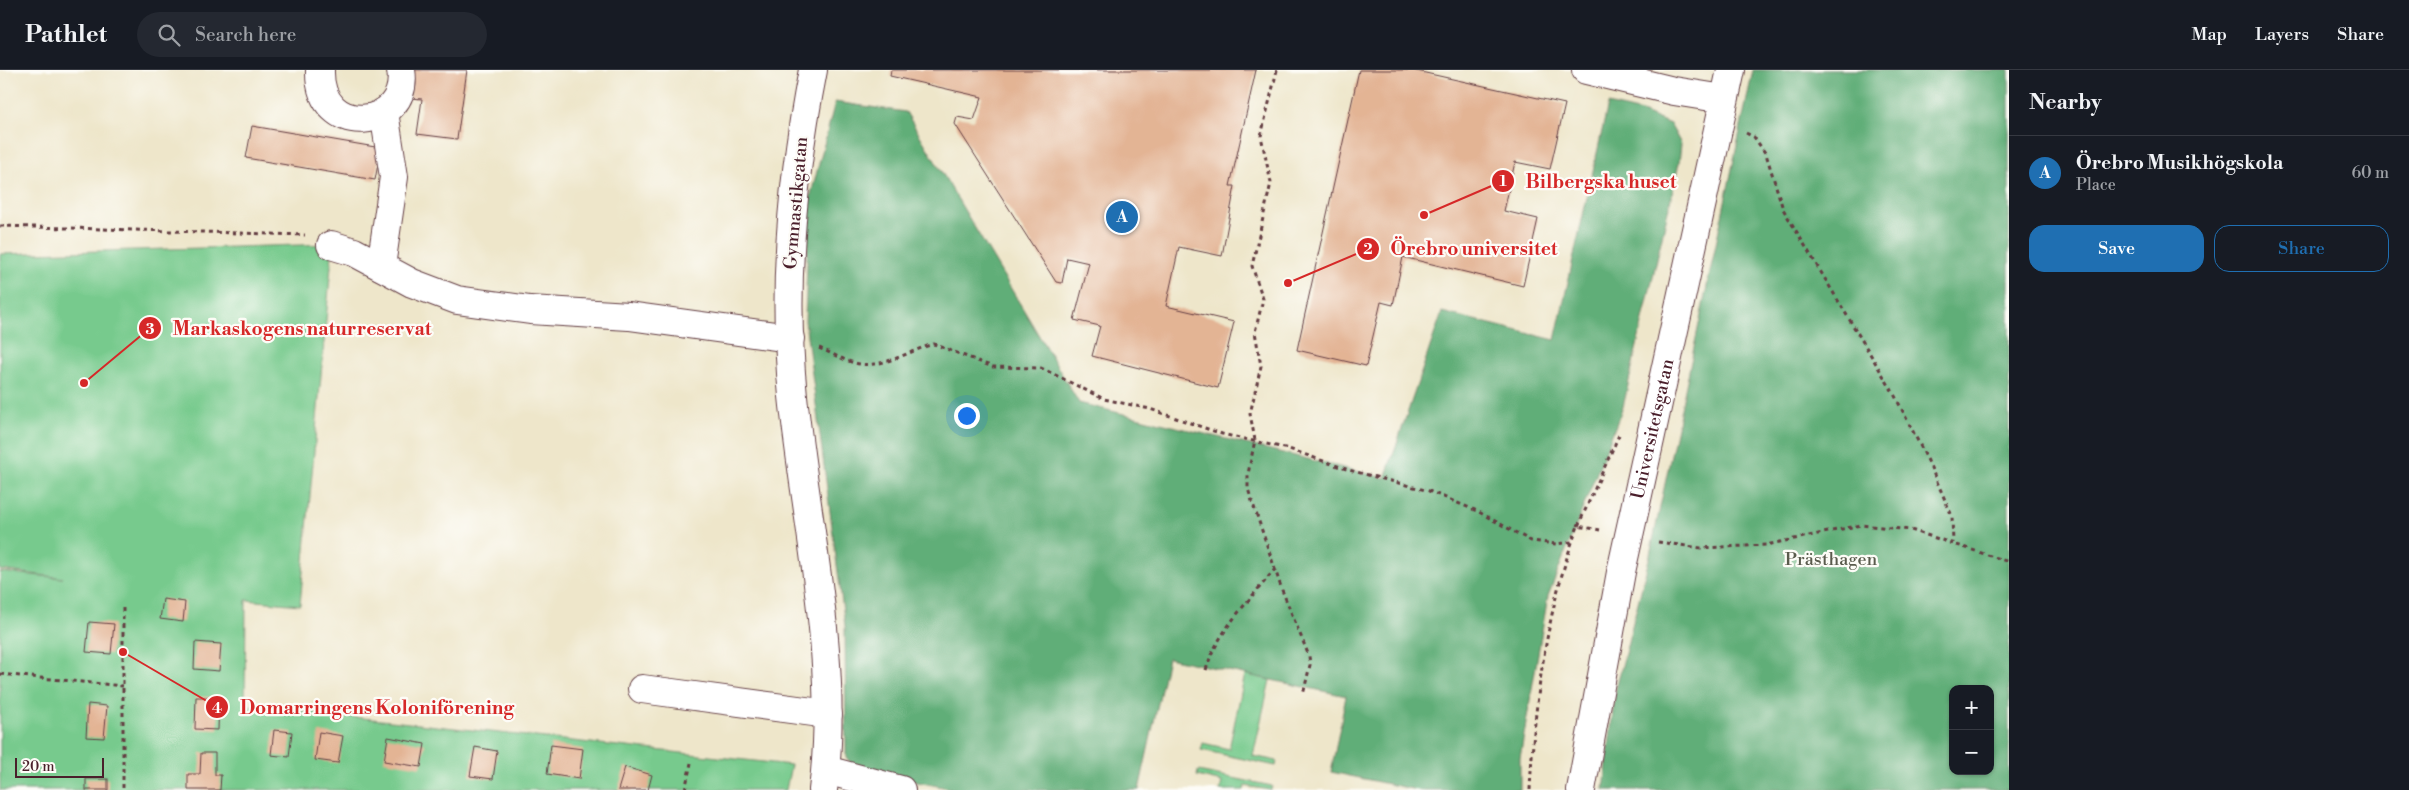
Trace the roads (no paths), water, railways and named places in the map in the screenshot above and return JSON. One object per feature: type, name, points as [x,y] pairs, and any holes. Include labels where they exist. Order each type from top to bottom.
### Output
[{"type":"street","points":[[320,70],[319,83],[323,97],[332,108],[344,116],[364,119],[384,112],[394,103],[400,91],[401,70]]},
{"type":"street","name":"Gymnastikgatan","points":[[813,70],[802,124],[794,188],[789,287],[793,396],[818,590],[828,714],[825,780]]},
{"type":"street","points":[[1586,70],[1674,91],[1724,99]]},
{"type":"street","name":"Universitetsgatan","points":[[1581,790],[1629,536],[1730,70]]},
{"type":"street","points":[[381,266],[394,177],[384,112]]},
{"type":"street","points":[[332,245],[354,252],[412,283],[458,300],[530,310],[629,316],[790,338]]},
{"type":"street","points":[[642,689],[828,714]]},
{"type":"street","points":[[825,780],[901,790]]},
{"type":"place","name":"Bilbergska huset","points":[[1424,215]]},
{"type":"place","name":"Örebro Musikhögskola","points":[[1122,217]]},
{"type":"place","name":"Örebro universitet","points":[[1288,283]]},
{"type":"place","name":"Markaskogens naturreservat","points":[[84,383]]},
{"type":"place","name":"Domarringens Koloniförening","points":[[123,652]]},
{"type":"park label","name":"Prästhagen","points":[[1831,559]]}]
